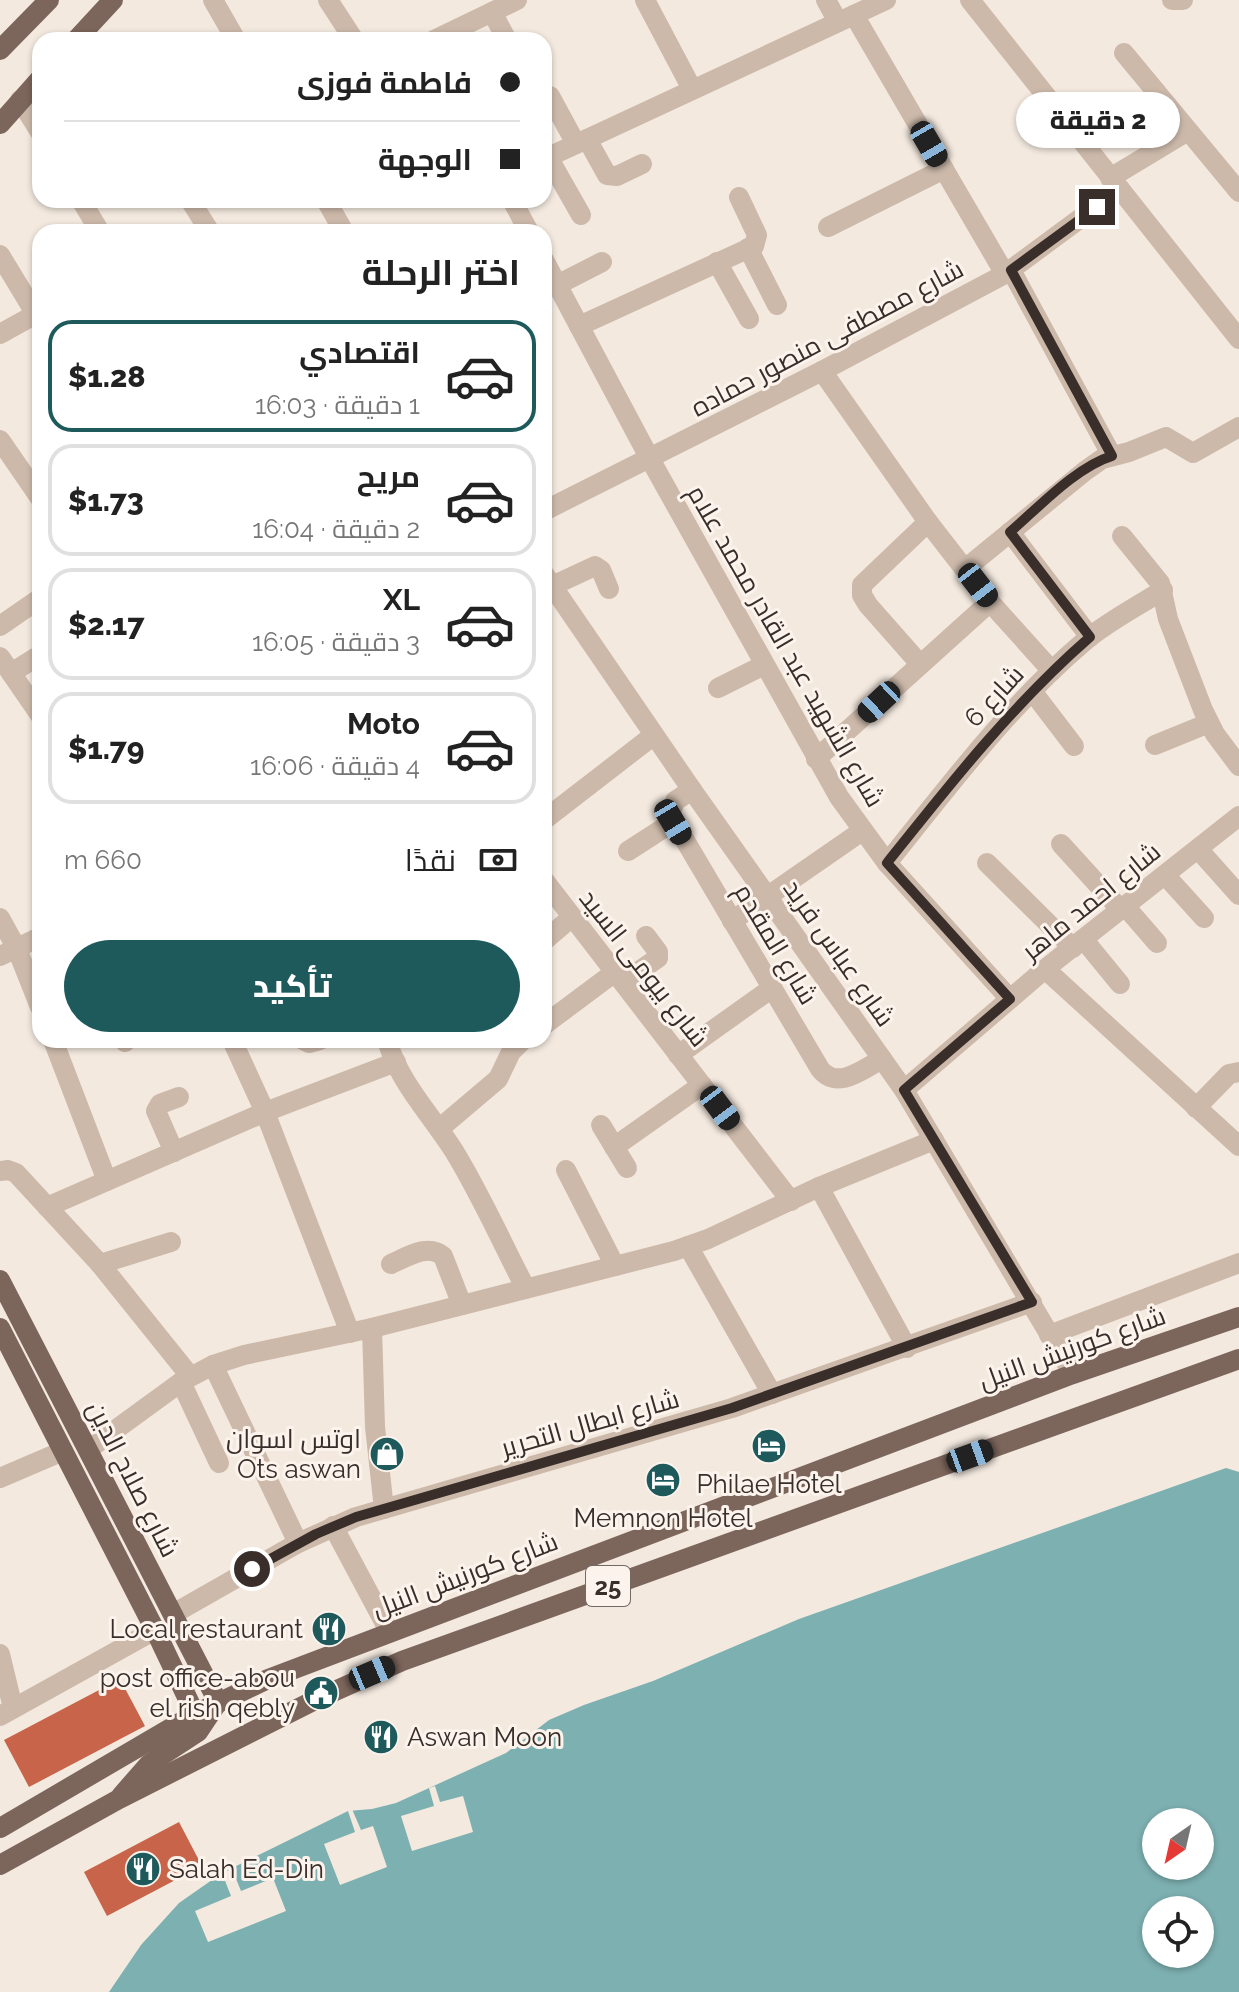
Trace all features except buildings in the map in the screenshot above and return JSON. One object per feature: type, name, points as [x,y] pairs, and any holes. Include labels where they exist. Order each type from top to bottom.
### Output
[{"type":"main road","points":[[0,50],[49,0]]},
{"type":"main road","points":[[86,32],[113,0]]},
{"type":"main road","points":[[0,124],[32,87]]},
{"type":"main road","name":"شارع صلاح الدين","points":[[0,1280],[218,1702]]},
{"type":"main road","name":"شارع كورنيش النيل","points":[[0,1828],[195,1714],[268,1679],[1073,1374],[1239,1317]]},
{"type":"main road","name":"شارع صلاح الدين","points":[[0,1328],[7,1357],[63,1451],[195,1714]]},
{"type":"main road","name":"25","points":[[0,1865],[119,1799],[317,1699],[402,1661],[1239,1359]]},
{"type":"main road","points":[[119,1799],[139,1772],[198,1732],[218,1702]]},
{"type":"street","points":[[328,0],[349,32]]},
{"type":"street","points":[[451,32],[517,0]]},
{"type":"street","points":[[645,0],[692,89]]},
{"type":"street","points":[[826,0],[846,18],[944,169],[1008,272],[1112,456]]},
{"type":"street","points":[[552,155],[886,0]]},
{"type":"street","points":[[970,0],[1239,339]]},
{"type":"street","points":[[1172,0],[1183,0]]},
{"type":"street","points":[[215,1],[232,32]]},
{"type":"street","points":[[492,12],[503,32]]},
{"type":"street","points":[[1124,53],[1239,192]]},
{"type":"street","points":[[552,99],[607,175],[617,176],[642,164]]},
{"type":"street","points":[[20,100],[32,119]]},
{"type":"street","name":"شارع مصطفى منصور حماده","points":[[552,507],[822,371],[1008,272],[1115,183],[1188,131]]},
{"type":"street","points":[[552,168],[581,215]]},
{"type":"street","points":[[828,227],[944,169]]},
{"type":"street","points":[[579,326],[754,246],[757,235],[739,197]]},
{"type":"street","points":[[748,248],[777,305]]},
{"type":"street","points":[[0,255],[32,307]]},
{"type":"street","points":[[557,285],[602,262]]},
{"type":"street","points":[[717,262],[749,319]]},
{"type":"street","name":"شارع الشهيد عبد القادر محمد علام","points":[[552,275],[816,759],[862,831],[887,863],[1010,999]]},
{"type":"street","points":[[0,334],[32,320]]},
{"type":"street","points":[[822,371],[928,522],[990,602],[1052,671]]},
{"type":"street","points":[[965,569],[1067,483],[1102,459],[1166,437],[1187,452],[1199,452],[1239,427]]},
{"type":"street","points":[[0,440],[32,486]]},
{"type":"street","points":[[920,664],[868,605],[862,595],[862,585],[928,522]]},
{"type":"street","points":[[1010,532],[1090,637]]},
{"type":"street","points":[[1122,536],[1156,576],[1163,590],[1168,619],[1209,723],[1239,766]]},
{"type":"street","points":[[552,579],[595,566],[601,570],[609,589]]},
{"type":"street","name":"شارع عباس فريد","points":[[552,586],[904,1090],[1073,1374]]},
{"type":"street","name":"شارع 6","points":[[887,863],[958,775],[1052,671],[1090,637],[1163,590]]},
{"type":"street","points":[[816,759],[990,602]]},
{"type":"street","points":[[0,626],[32,604]]},
{"type":"street","points":[[32,657],[6,665],[32,703]]},
{"type":"street","points":[[718,688],[764,665]]},
{"type":"street","points":[[1032,691],[1074,746]]},
{"type":"street","points":[[1155,745],[1209,723]]},
{"type":"street","points":[[552,814],[654,735]]},
{"type":"street","points":[[628,851],[673,822],[671,808],[675,801],[692,790]]},
{"type":"street","name":"شارع احمد ماهر","points":[[904,1090],[1045,969],[1239,816]]},
{"type":"street","name":"شارع المقدم","points":[[673,822],[825,1075],[840,1080],[882,1059]]},
{"type":"street","points":[[732,921],[862,831]]},
{"type":"street","points":[[1061,844],[1157,943]]},
{"type":"street","points":[[1198,849],[1239,895]]},
{"type":"street","points":[[987,863],[1120,984]]},
{"type":"street","points":[[1165,875],[1204,918]]},
{"type":"street","name":"شارع بيومى السيد","points":[[552,891],[791,1201]]},
{"type":"street","points":[[552,934],[572,917]]},
{"type":"street","points":[[0,918],[8,952],[32,993]]},
{"type":"street","points":[[552,1020],[619,977],[658,958],[658,952],[646,936]]},
{"type":"street","points":[[8,952],[32,941]]},
{"type":"street","points":[[1045,969],[1239,1146]]},
{"type":"street","points":[[678,1055],[772,988]]},
{"type":"street","points":[[56,1048],[107,1181]]},
{"type":"street","points":[[237,1048],[350,1333]]},
{"type":"street","points":[[390,1048],[396,1062],[455,1152],[526,1289]]},
{"type":"street","points":[[439,1129],[498,1079],[515,1048]]},
{"type":"street","points":[[47,1207],[265,1112],[396,1062]]},
{"type":"street","points":[[1196,1108],[1229,1074],[1239,1072]]},
{"type":"street","points":[[614,1147],[702,1085]]},
{"type":"street","points":[[174,1152],[156,1111],[160,1104],[179,1097]]},
{"type":"street","points":[[601,1125],[627,1168]]},
{"type":"street","points":[[89,1449],[185,1379],[213,1365],[372,1328],[688,1246],[934,1140]]},
{"type":"street","points":[[566,1170],[615,1266]]},
{"type":"street","points":[[0,1171],[16,1173],[100,1264],[185,1379],[219,1463]]},
{"type":"street","points":[[819,1187],[907,1348]]},
{"type":"street","points":[[100,1264],[171,1242]]},
{"type":"street","points":[[688,1246],[772,1394]]},
{"type":"street","points":[[391,1264],[434,1250],[443,1256],[462,1305]]},
{"type":"street","points":[[1049,1335],[1239,1263]]},
{"type":"street","name":"شارع ابطال التحرير","points":[[173,1614],[333,1526],[688,1422],[1032,1302]]},
{"type":"street","points":[[372,1328],[375,1427],[384,1509]]},
{"type":"street","points":[[213,1365],[298,1543]]},
{"type":"street","points":[[0,1478],[63,1451]]},
{"type":"street","points":[[333,1526],[389,1631]]},
{"type":"street","points":[[0,1654],[6,1706],[155,1630]]},
{"type":"water","points":[[1226,1468],[1239,1472],[1239,1992],[109,1992],[141,1945],[179,1903],[222,1873],[348,1811],[396,1803],[506,1753],[549,1720],[653,1681],[799,1619]]},
{"type":"pier","points":[[435,1786],[440,1802],[463,1796],[473,1832],[412,1851],[401,1816],[434,1806],[429,1788]]},
{"type":"pier","points":[[352,1809],[361,1830],[373,1826],[387,1867],[340,1885],[324,1844],[355,1832],[348,1811]]},
{"type":"pier","points":[[232,1869],[241,1891],[273,1878],[286,1911],[208,1942],[195,1911],[231,1896],[222,1873]]},
{"type":"place","name":"Philae Hotel","points":[[769,1446]]},
{"type":"place","name":"اوتس اسوان Ots aswan","points":[[387,1454]]},
{"type":"place","name":"Memnon Hotel","points":[[663,1480]]},
{"type":"place","name":"Local restaurant","points":[[329,1629]]},
{"type":"place","name":"post office-abou el rish qebly","points":[[321,1693]]},
{"type":"place","name":"Aswan Moon","points":[[381,1737]]},
{"type":"place","name":"Salah Ed-Din","points":[[143,1869]]},
{"type":"route","points":[[252,1569],[316,1534],[356,1517],[732,1408],[1032,1302],[904,1090],[1010,999],[887,863],[987,741],[1032,691],[1090,637],[1010,532],[1067,483],[1102,459],[1112,456],[1011,270],[1097,207]]}]
